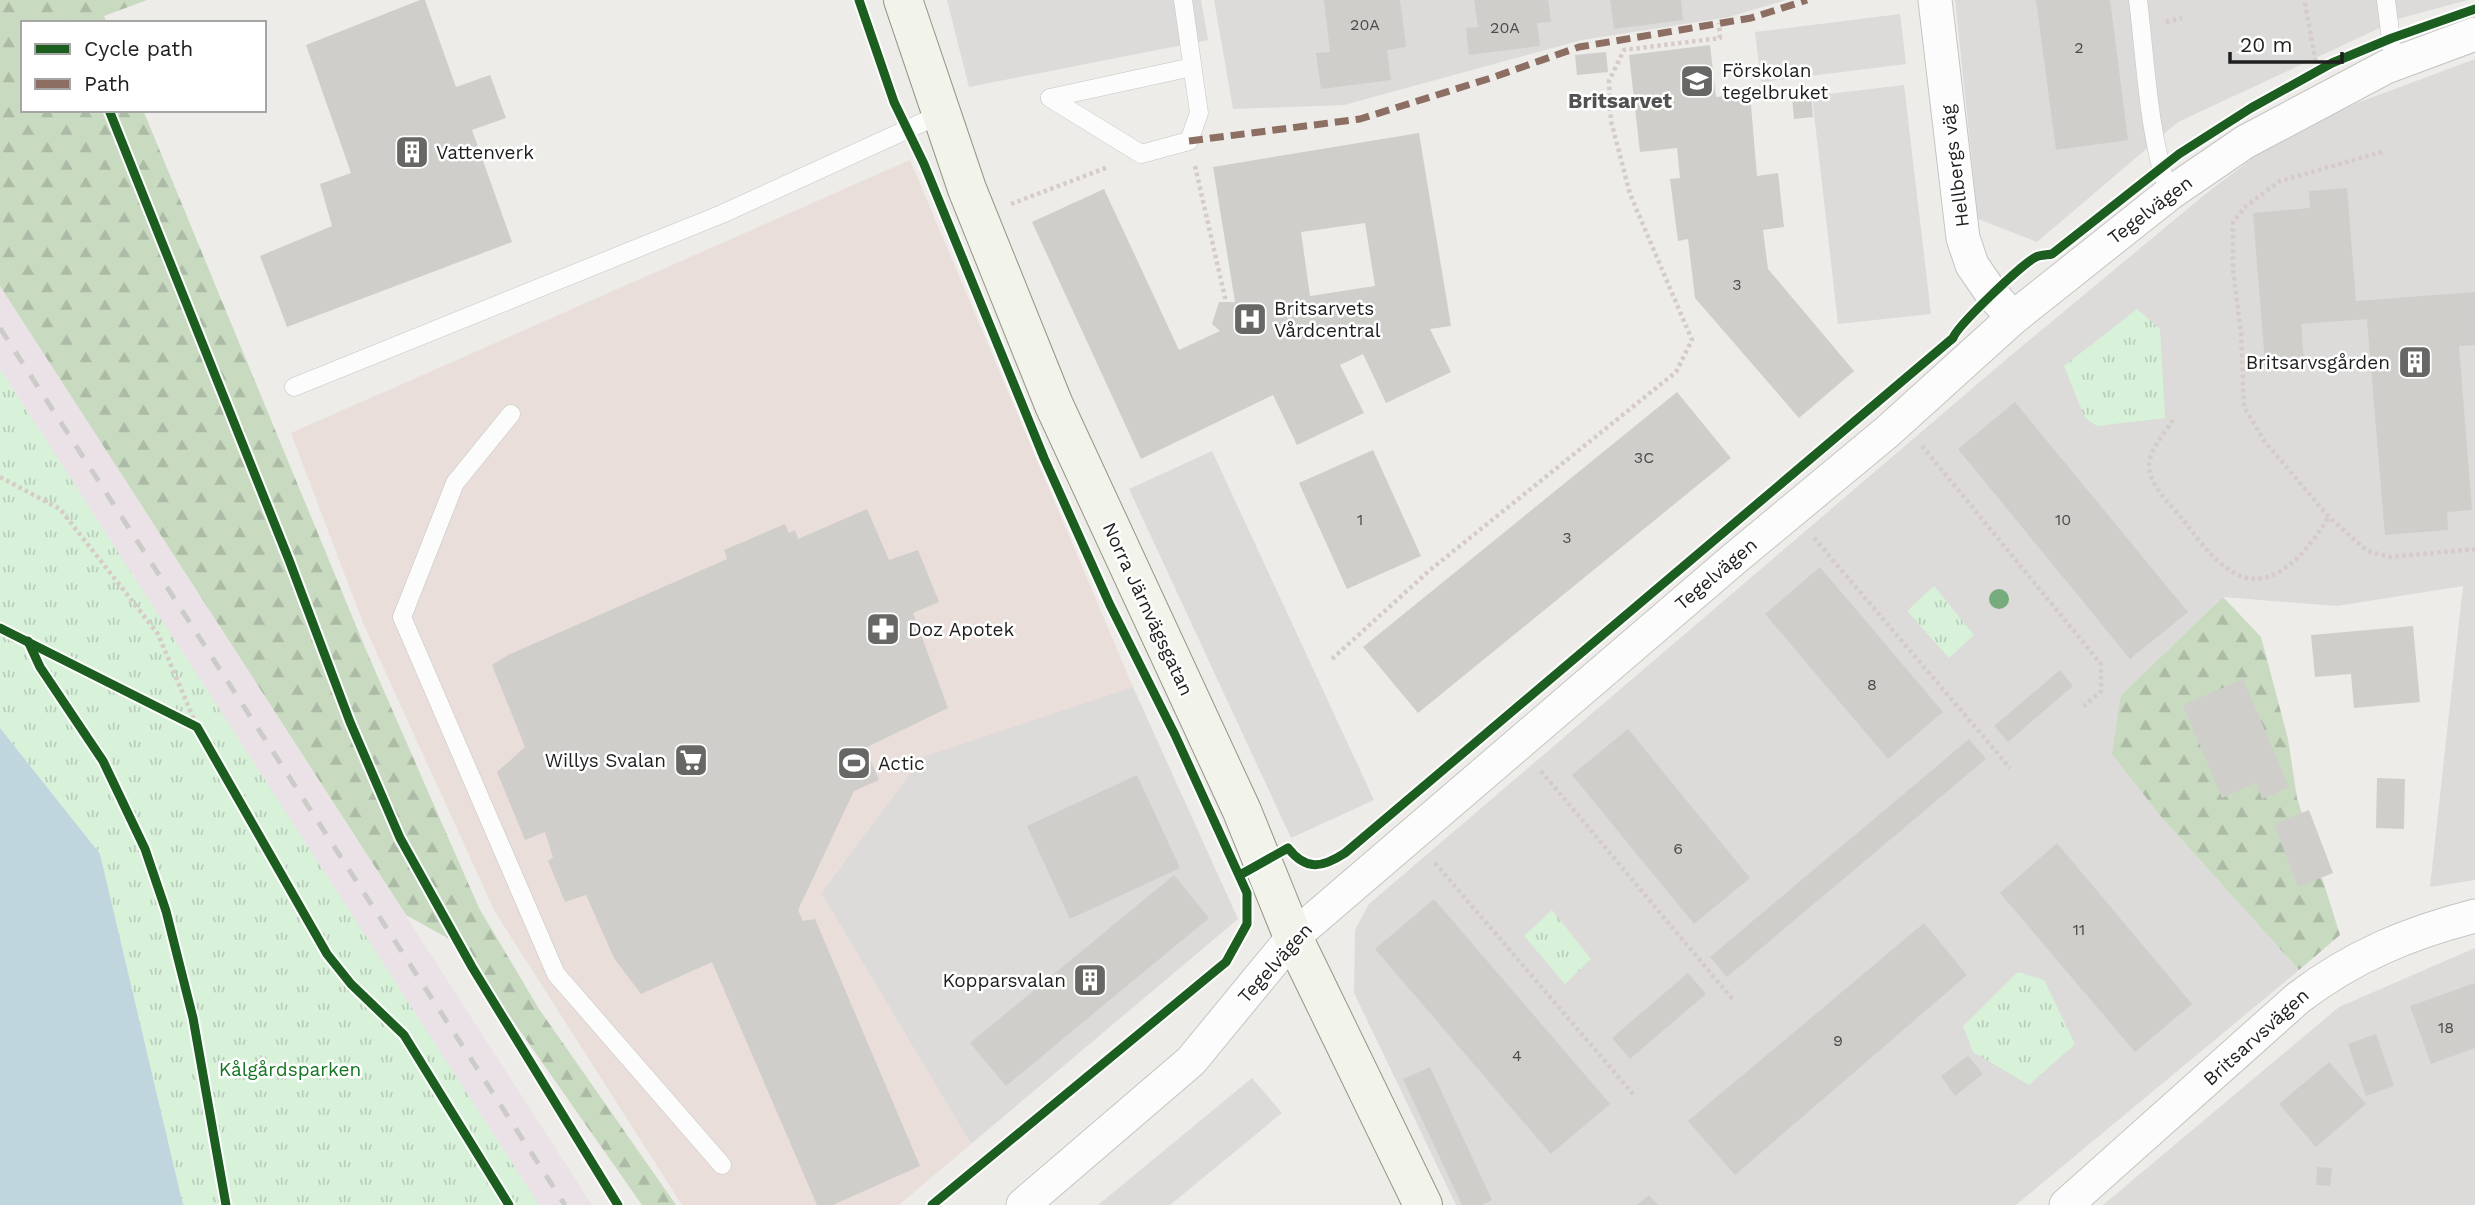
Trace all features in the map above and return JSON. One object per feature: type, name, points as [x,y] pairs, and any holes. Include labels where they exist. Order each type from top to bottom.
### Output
[{"type":"street","name":"Norra Järnvägsgatan","points":[[903,0],[978,216],[1054,405],[1242,811],[1293,937],[1423,1205]]},
{"type":"street","name":"Hellbergs väg","points":[[1935,0],[1963,238],[1972,265],[1992,295],[2012,318]]},
{"type":"street","name":"Tegelvägen","points":[[1023,1205],[1191,1061],[1293,937],[1900,420],[2012,318],[2169,194],[2245,142],[2394,64],[2475,34]]},
{"type":"street","name":"Britsarvsvägen","points":[[2066,1205],[2298,998],[2321,981],[2372,950],[2431,927],[2475,916]]},
{"type":"lane","points":[[1183,0],[1199,113],[1189,141],[1141,154],[1050,98],[1192,67]]},
{"type":"lane","points":[[2138,0],[2160,169],[2169,194]]},
{"type":"lane","points":[[2386,0],[2394,64]]},
{"type":"lane","points":[[294,387],[722,214],[942,114]]},
{"type":"lane","points":[[511,414],[455,484],[402,617],[556,974],[723,1165]]},
{"type":"path","points":[[2305,3],[2321,70]]},
{"type":"path","points":[[1332,659],[1430,570],[1676,372],[1692,340],[1630,194],[1611,121],[1609,81],[1624,50],[1720,38],[1719,23]]},
{"type":"path","points":[[1189,141],[1226,302]]},
{"type":"path","points":[[2382,152],[2280,181],[2246,206],[2233,222],[2233,270],[2241,333],[2244,407],[2265,442],[2329,517],[2367,551],[2390,557],[2475,549]]},
{"type":"path","points":[[978,216],[1141,154]]},
{"type":"path","points":[[1900,420],[2101,664],[2101,691],[2082,708]]},
{"type":"path","points":[[2173,420],[2150,457],[2149,468],[2155,486],[2213,556],[2228,570],[2245,577],[2262,579],[2278,574],[2290,566],[2313,542],[2329,517]]},
{"type":"path","points":[[0,477],[60,509],[158,634],[204,739]]},
{"type":"path","points":[[1791,511],[2010,768]]},
{"type":"path","points":[[185,721],[197,727]]},
{"type":"path","points":[[1518,744],[1734,1001]]},
{"type":"path","points":[[1412,835],[1634,1095]]},
{"type":"shaded area","points":[[947,0],[1201,0],[1208,40],[969,87]]},
{"type":"shaded area","points":[[1214,0],[1786,0],[1729,17],[1582,40],[1344,105],[1233,109]]},
{"type":"shaded area","points":[[1955,0],[2468,0],[2401,18],[2178,122],[2037,242],[1978,219]]},
{"type":"shaded area","points":[[1900,14],[1906,64],[1761,82],[1755,32]]},
{"type":"shaded area","points":[[2475,59],[2475,880],[2430,887],[2463,586],[2337,606],[2223,597],[2121,695],[2163,819],[2299,970],[2016,1205],[1456,1205],[1354,993],[1355,930],[1369,904],[2009,357],[2208,192],[2286,133],[2333,112]]},
{"type":"shaded area","points":[[1904,85],[1931,314],[1838,324],[1812,96]]},
{"type":"shaded area","points":[[910,160],[1133,687],[923,757],[821,893],[971,1144],[899,1205],[682,1205],[495,912],[363,623],[291,433]]},
{"type":"shaded area","points":[[824,203],[1120,691],[1133,687],[1238,919],[971,1144],[821,893],[843,864]]},
{"type":"shaded area","points":[[0,286],[592,1205],[539,1205],[0,369]]},
{"type":"shaded area","points":[[1212,451],[1374,800],[1291,838],[1129,489]]},
{"type":"shaded area","points":[[2475,948],[2475,1205],[2103,1205],[2339,1007]]},
{"type":"shaded area","points":[[1252,1078],[1282,1113],[1170,1205],[1098,1205]]},
{"type":"green space","points":[[0,0],[147,0],[104,16],[106,21],[21,21],[21,112],[144,112],[366,650],[479,908],[539,1009],[676,1205],[642,1205],[460,945],[406,915],[0,286]]},
{"type":"green space","points":[[2137,309],[2160,329],[2165,418],[2097,426],[2085,418],[2064,366]]},
{"type":"green space","name":"Kålgårdsparken","points":[[0,369],[539,1205],[183,1205],[100,854],[0,728]]},
{"type":"green space","points":[[1934,586],[1974,635],[1949,658],[1907,611]]},
{"type":"green space","points":[[2223,597],[2261,637],[2288,739],[2297,798],[2340,935],[2299,970],[2163,819],[2112,754],[2121,695]]},
{"type":"green space","points":[[1552,910],[1591,959],[1565,984],[1524,936]]},
{"type":"green space","points":[[2018,972],[2044,980],[2075,1044],[2029,1085],[1973,1052],[1963,1026]]},
{"type":"water","points":[[0,728],[100,854],[183,1205],[0,1205]]},
{"type":"building","name":"Vattenverk","points":[[425,0],[456,87],[490,75],[506,118],[472,130],[512,242],[287,327],[260,256],[332,226],[320,184],[351,173],[306,45]]},
{"type":"building","points":[[1324,0],[1400,0],[1406,47],[1387,50],[1391,80],[1321,89],[1316,53],[1330,52]]},
{"type":"building","points":[[1474,0],[1548,0],[1551,22],[1537,23],[1540,46],[1469,55],[1466,28],[1478,27]]},
{"type":"building","points":[[1610,0],[1681,0],[1683,20],[1614,29]]},
{"type":"building","points":[[2036,0],[2110,0],[2128,140],[2056,150]]},
{"type":"building","points":[[1710,45],[1716,97],[1750,93],[1757,176],[1778,173],[1784,227],[1763,230],[1768,269],[1854,371],[1799,418],[1695,298],[1688,239],[1678,241],[1670,179],[1680,178],[1677,148],[1640,152],[1629,55]]},
{"type":"building","points":[[1606,52],[1608,72],[1577,75],[1575,55]]},
{"type":"building","points":[[1811,95],[1813,117],[1794,119],[1792,97]]},
{"type":"building","points":[[1419,133],[1451,326],[1430,329],[1451,372],[1386,403],[1363,354],[1340,365],[1364,413],[1297,445],[1273,395],[1141,459],[1032,222],[1104,189],[1179,350],[1220,331],[1212,324],[1219,302],[1235,302],[1213,167]],"holes":[[[1365,223],[1375,286],[1310,296],[1301,232]]]},
{"type":"building","name":"Britsarvsgården","points":[[2347,188],[2356,301],[2475,292],[2475,345],[2459,346],[2472,510],[2447,512],[2448,530],[2385,535],[2367,319],[2301,324],[2304,360],[2265,363],[2253,213],[2310,208],[2309,191]]},
{"type":"building","points":[[1677,392],[1731,458],[1418,713],[1363,647]]},
{"type":"building","points":[[2015,402],[2188,612],[2130,659],[1958,449]]},
{"type":"building","points":[[1373,450],[1421,556],[1347,589],[1299,483]]},
{"type":"building","name":"Willys Svalan","points":[[867,509],[889,560],[918,550],[939,602],[913,613],[948,708],[865,748],[879,780],[854,791],[798,910],[803,921],[815,919],[920,1166],[833,1205],[817,1205],[712,962],[641,994],[614,958],[586,895],[565,902],[548,861],[553,857],[545,832],[525,840],[497,772],[525,747],[492,665],[508,655],[727,559],[724,550],[785,524],[789,533],[795,530],[798,539]]},
{"type":"building","points":[[1820,567],[1943,712],[1888,759],[1765,614]]},
{"type":"building","points":[[2413,626],[2420,702],[2354,708],[2351,674],[2315,677],[2311,635]]},
{"type":"building","points":[[2060,670],[2073,686],[2008,742],[1994,726]]},
{"type":"building","points":[[2243,679],[2289,787],[2262,799],[2256,783],[2222,798],[2183,705]]},
{"type":"building","points":[[1628,729],[1750,878],[1694,924],[1572,775]]},
{"type":"building","points":[[1969,739],[1986,759],[1727,977],[1710,957]]},
{"type":"building","name":"Kopparsvalan","points":[[1137,775],[1180,868],[1070,919],[1027,826]]},
{"type":"building","points":[[2377,778],[2405,779],[2404,829],[2376,828]]},
{"type":"building","points":[[2309,810],[2333,873],[2298,887],[2274,824]]},
{"type":"building","points":[[2057,843],[2192,1004],[2135,1052],[2000,893]]},
{"type":"building","name":"Kopparsvalan","points":[[1174,875],[1209,918],[1006,1086],[970,1043]]},
{"type":"building","points":[[1434,899],[1610,1104],[1551,1154],[1375,949]]},
{"type":"building","points":[[1924,923],[1967,975],[1735,1175],[1688,1121]]},
{"type":"building","points":[[1688,973],[1706,994],[1630,1059],[1612,1038]]},
{"type":"building","points":[[2475,983],[2475,1048],[2431,1064],[2410,1006]]},
{"type":"building","points":[[2376,1034],[2394,1086],[2366,1096],[2348,1044]]},
{"type":"building","points":[[1968,1056],[1983,1074],[1955,1096],[1941,1076]]},
{"type":"building","points":[[2329,1062],[2366,1104],[2316,1147],[2279,1104]]},
{"type":"building","points":[[1430,1067],[1492,1200],[1482,1205],[1462,1205],[1403,1079]]},
{"type":"building","points":[[2317,1167],[2332,1168],[2330,1186],[2316,1185]]},
{"type":"building","points":[[1649,1195],[1658,1205],[1637,1205]]},
{"type":"railway","points":[[0,328],[565,1205]]},
{"type":"marked path","points":[[1189,141],[1360,119],[1579,47],[1751,18],[1807,0]]},
{"type":"cycle path","points":[[859,0],[894,102],[924,164],[1044,458],[1110,605],[1175,735],[1247,893],[1247,924],[1226,962],[932,1205]]},
{"type":"cycle path","points":[[1240,875],[1288,848],[1301,861],[1315,865],[1329,862],[1345,853],[1953,338],[1977,309],[2018,271],[2036,257],[2052,254],[2179,154],[2251,108],[2332,63],[2392,38],[2475,9]]},
{"type":"cycle path","points":[[110,112],[289,560],[350,722],[400,838],[472,967],[618,1205]]},
{"type":"cycle path","points":[[0,628],[197,727],[327,954],[351,984],[404,1035],[509,1205]]},
{"type":"cycle path","points":[[28,641],[40,667],[103,761],[145,849],[166,911],[193,1018],[226,1205]]},
{"type":"place","name":"Förskolan tegelbruket","points":[[1697,81]]},
{"type":"place","name":"Vattenverk","points":[[412,152]]},
{"type":"place","name":"Britsarvets Vårdcentral","points":[[1250,319]]},
{"type":"place","name":"Britsarvsgården","points":[[2415,362]]},
{"type":"place","name":"Doz Apotek","points":[[883,629]]},
{"type":"place","name":"Willys Svalan","points":[[691,760]]},
{"type":"place","name":"Actic","points":[[854,763]]},
{"type":"place","name":"Kopparsvalan","points":[[1090,980]]},
{"type":"district","name":"Britsarvet","points":[[1620,100]]}]
